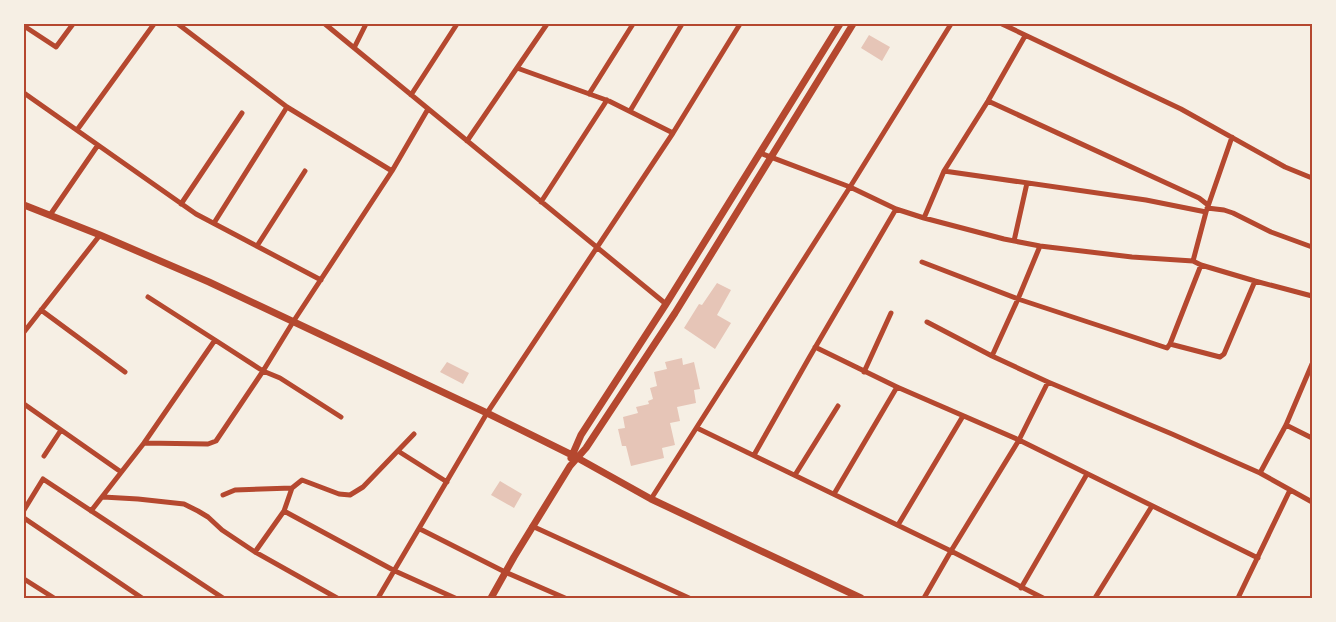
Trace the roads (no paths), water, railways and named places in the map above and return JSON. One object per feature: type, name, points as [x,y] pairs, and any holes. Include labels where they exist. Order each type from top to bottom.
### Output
[{"type":"street","points":[[24,26],[56,47],[72,24]]},
{"type":"street","points":[[77,130],[154,24]]},
{"type":"street","points":[[178,24],[287,107],[392,170]]},
{"type":"street","points":[[325,24],[666,304]]},
{"type":"street","points":[[354,48],[366,24]]},
{"type":"street","points":[[411,95],[457,24]]},
{"type":"street","points":[[467,141],[547,24]]},
{"type":"street","points":[[589,94],[633,24]]},
{"type":"street","points":[[630,111],[682,24]]},
{"type":"street","points":[[378,598],[487,413],[673,133],[740,24]]},
{"type":"street","points":[[491,598],[532,526],[570,466],[581,434],[666,304],[840,24]]},
{"type":"street","points":[[574,457],[586,448],[670,321],[853,24]]},
{"type":"street","points":[[651,499],[698,428],[951,24]]},
{"type":"street","points":[[1002,24],[1181,109],[1284,166],[1312,178]]},
{"type":"street","points":[[924,218],[944,171],[1026,36]]},
{"type":"street","points":[[517,68],[606,100],[673,133]]},
{"type":"street","points":[[24,93],[196,214],[321,280]]},
{"type":"street","points":[[541,202],[606,100]]},
{"type":"street","points":[[988,101],[1199,198],[1207,208]]},
{"type":"street","points":[[214,223],[287,107]]},
{"type":"street","points":[[144,443],[208,444],[216,441],[392,170],[428,109]]},
{"type":"street","points":[[181,204],[242,113]]},
{"type":"street","points":[[1193,261],[1207,208],[1232,137]]},
{"type":"street","points":[[50,215],[98,145]]},
{"type":"street","points":[[760,153],[850,187],[896,208],[924,218],[1040,246],[1132,257],[1193,261],[1255,281],[1312,296]]},
{"type":"street","points":[[257,246],[305,171]]},
{"type":"street","points":[[944,171],[1224,210],[1271,232],[1312,247]]},
{"type":"street","points":[[1014,241],[1027,183]]},
{"type":"street","points":[[24,205],[100,234],[209,282],[487,413],[651,499],[861,598]]},
{"type":"street","points":[[754,455],[896,208]]},
{"type":"street","points":[[24,332],[100,234]]},
{"type":"street","points":[[992,356],[1040,246]]},
{"type":"street","points":[[922,262],[1018,299],[1166,348],[1170,344],[1201,265]]},
{"type":"street","points":[[1170,344],[1220,356],[1224,354],[1255,281]]},
{"type":"street","points":[[148,298],[263,371],[280,378],[341,417]]},
{"type":"street","points":[[41,310],[125,372]]},
{"type":"street","points":[[864,372],[891,313]]},
{"type":"street","points":[[927,322],[992,356],[1048,382],[1260,473],[1312,502]]},
{"type":"street","points":[[91,511],[144,443],[215,340]]},
{"type":"street","points":[[815,347],[864,372],[1019,440],[1258,558]]},
{"type":"street","points":[[1260,473],[1286,425],[1312,366]]},
{"type":"street","points":[[924,598],[1019,440],[1048,382]]},
{"type":"street","points":[[834,494],[897,386]]},
{"type":"street","points":[[24,404],[121,472]]},
{"type":"street","points":[[796,475],[838,406]]},
{"type":"street","points":[[898,525],[963,416]]},
{"type":"street","points":[[1286,425],[1312,438]]},
{"type":"street","points":[[698,428],[1043,598]]},
{"type":"street","points":[[44,456],[61,430]]},
{"type":"street","points":[[255,552],[284,511],[292,488],[302,480],[339,494],[350,495],[363,487],[414,434]]},
{"type":"street","points":[[398,451],[446,482]]},
{"type":"street","points":[[1021,588],[1087,474]]},
{"type":"street","points":[[24,510],[43,479],[223,598]]},
{"type":"street","points":[[223,495],[235,490],[292,488]]},
{"type":"street","points":[[1238,598],[1290,490]]},
{"type":"street","points":[[102,497],[184,504],[203,514],[222,530],[255,552],[337,598]]},
{"type":"street","points":[[1095,598],[1152,506]]},
{"type":"street","points":[[284,511],[395,571],[455,598]]},
{"type":"street","points":[[24,518],[142,598]]},
{"type":"street","points":[[532,526],[689,598]]},
{"type":"street","points":[[420,529],[505,572],[565,598]]},
{"type":"street","points":[[24,579],[54,598]]}]
